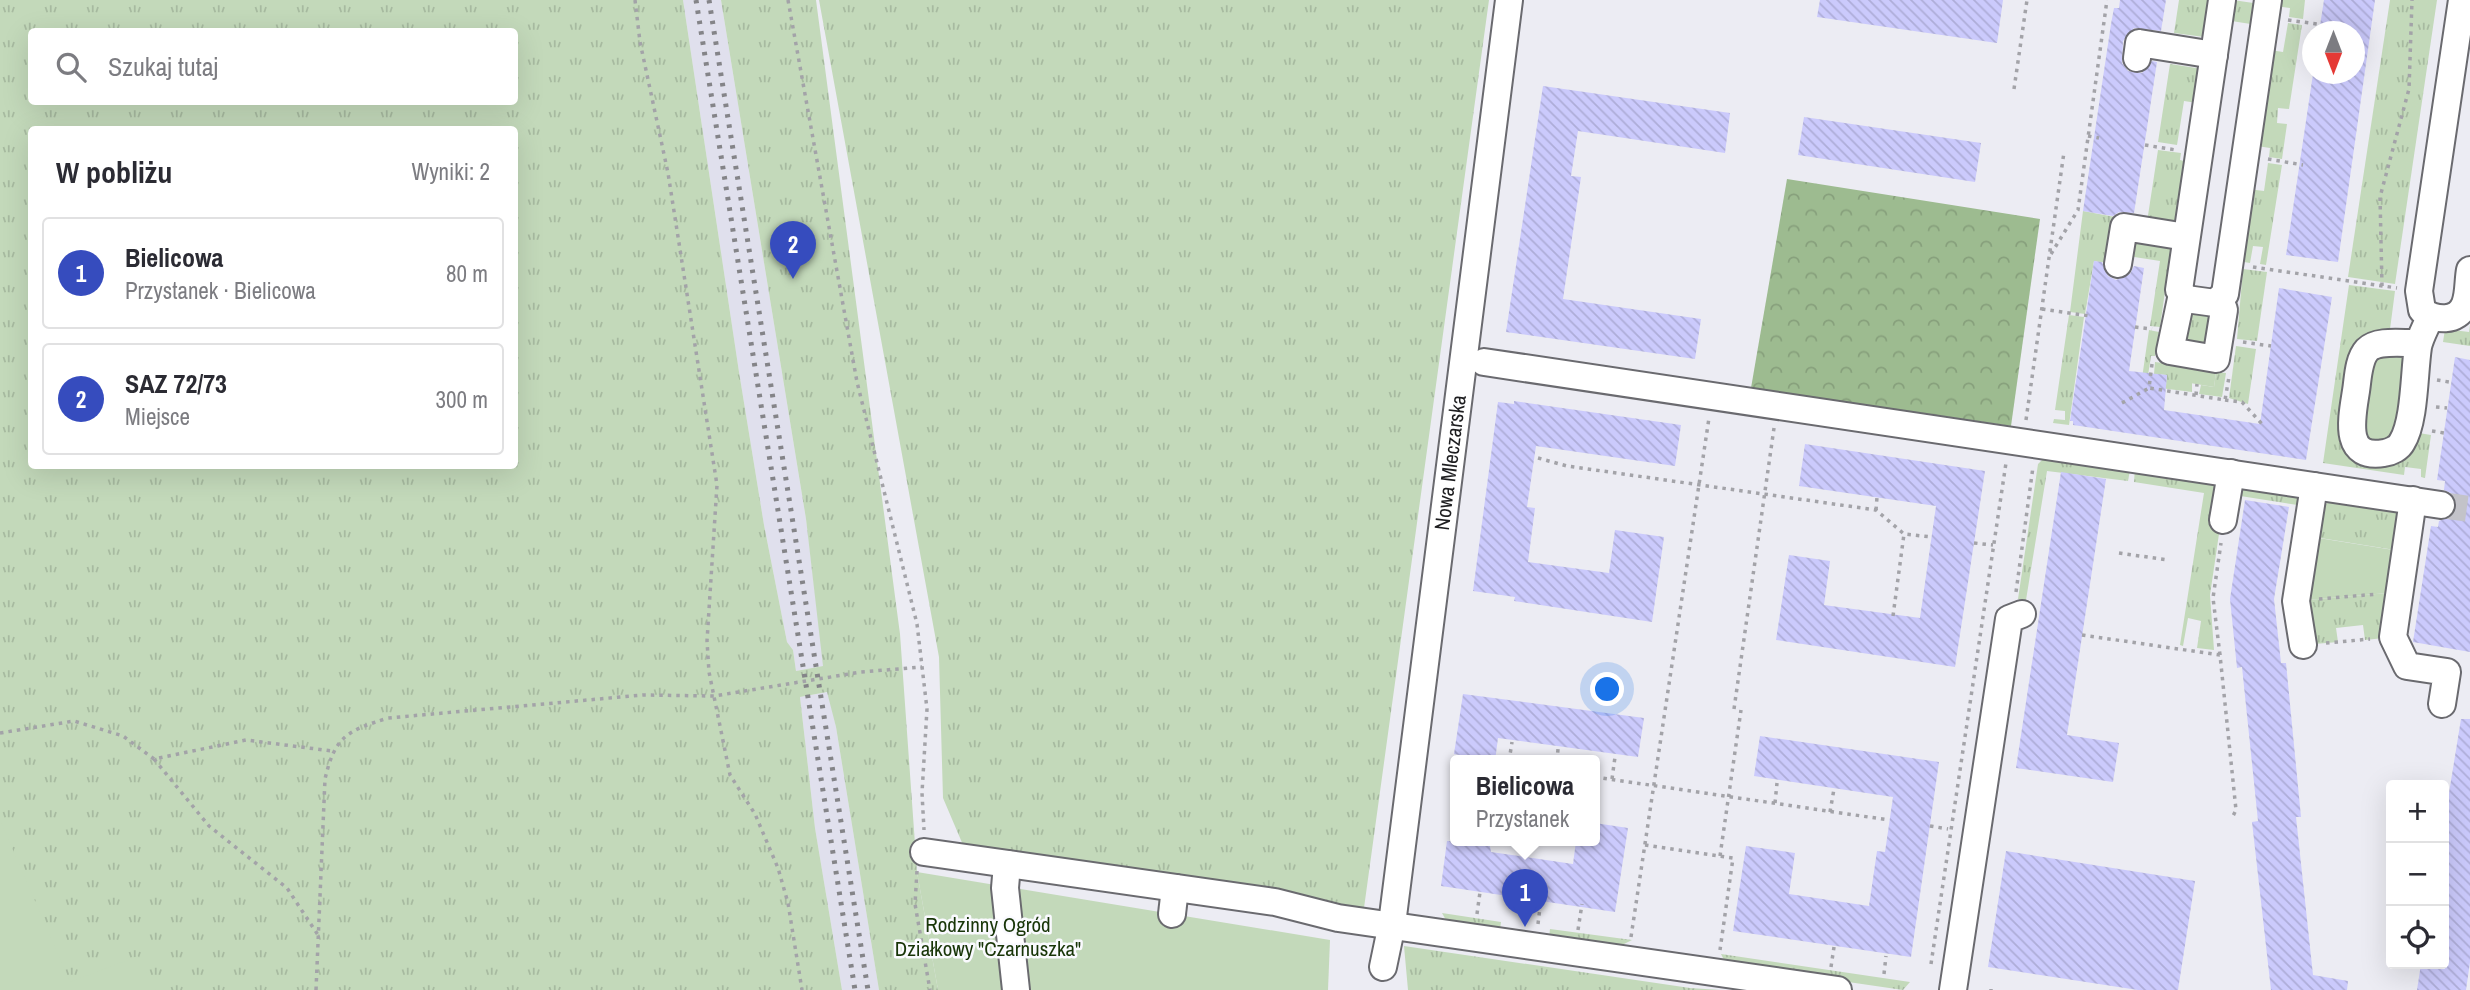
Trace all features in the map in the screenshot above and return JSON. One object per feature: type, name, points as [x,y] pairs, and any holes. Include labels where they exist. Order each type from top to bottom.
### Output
[{"type":"street","name":"Nowa Mleczarska","points":[[1383,967],[1392,924],[1509,0]]},
{"type":"street","points":[[2222,0],[2179,290],[2186,299],[2215,303],[2225,295],[2267,8]]},
{"type":"street","points":[[2462,0],[2419,291],[2422,310],[2430,317],[2443,319],[2456,315],[2465,304],[2469,278]]},
{"type":"street","points":[[2139,43],[2214,55]]},
{"type":"street","points":[[2118,264],[2124,227],[2186,237]]},
{"type":"street","points":[[2182,294],[2170,351],[2216,359],[2224,310],[2220,299]]},
{"type":"street","points":[[2419,343],[2430,317]]},
{"type":"street","points":[[1484,362],[2441,505]]},
{"type":"street","points":[[2223,520],[2231,473]]},
{"type":"street","points":[[2303,645],[2296,601],[2314,486]]},
{"type":"street","points":[[2413,500],[2393,637],[2407,666],[2447,672],[2442,704]]},
{"type":"street","points":[[1953,990],[2009,619],[2022,614]]},
{"type":"street","points":[[924,852],[1007,864],[1173,901],[1275,902],[1338,918],[1834,978]]},
{"type":"street","points":[[1007,864],[1005,888],[1016,990]]},
{"type":"path","points":[[635,0],[640,41],[668,173],[717,485],[707,641],[709,672],[730,775],[755,814],[782,880],[802,990]]},
{"type":"path","points":[[788,0],[857,382],[917,624],[928,709],[922,793],[924,852],[915,876],[915,904],[930,990]]},
{"type":"path","points":[[2014,89],[2027,0]]},
{"type":"path","points":[[2049,256],[2078,211],[2107,0]]},
{"type":"path","points":[[2382,286],[2379,197],[2409,89],[2413,0]]},
{"type":"path","points":[[2267,8],[2311,21]]},
{"type":"path","points":[[2088,136],[2099,138]]},
{"type":"path","points":[[2145,145],[2199,153]]},
{"type":"path","points":[[1931,967],[1949,829],[1993,545],[2042,309],[2064,152]]},
{"type":"path","points":[[2245,156],[2303,165]]},
{"type":"path","points":[[2230,263],[2419,291]]},
{"type":"path","points":[[2042,309],[2090,316]]},
{"type":"path","points":[[2135,327],[2161,330]]},
{"type":"path","points":[[2234,340],[2271,346]]},
{"type":"path","points":[[2196,395],[2197,384]]},
{"type":"path","points":[[2122,403],[2149,388]]},
{"type":"path","points":[[1631,937],[1712,396]]},
{"type":"path","points":[[2225,400],[2242,402],[2262,424]]},
{"type":"path","points":[[1734,709],[1777,405]]},
{"type":"path","points":[[2430,406],[2447,408]]},
{"type":"path","points":[[2426,430],[2444,433]]},
{"type":"path","points":[[1538,458],[1567,466],[1876,510],[1904,534],[1932,537]]},
{"type":"path","points":[[1876,510],[1877,497]]},
{"type":"path","points":[[2223,520],[2213,598],[2236,810],[2232,818]]},
{"type":"path","points":[[1893,616],[1904,534]]},
{"type":"path","points":[[1974,543],[1993,545]]},
{"type":"path","points":[[2119,552],[2168,560]]},
{"type":"path","points":[[2296,601],[2399,592]]},
{"type":"path","points":[[2082,635],[2220,655]]},
{"type":"path","points":[[2303,645],[2393,637]]},
{"type":"path","points":[[316,990],[325,779],[332,751],[355,729],[388,718],[643,695],[714,696],[861,672],[923,667]]},
{"type":"path","points":[[1720,856],[1741,710]]},
{"type":"path","points":[[0,733],[74,721],[124,736],[154,759],[209,826],[287,888],[319,937]]},
{"type":"path","points":[[154,759],[246,740],[332,751]]},
{"type":"path","points":[[1510,755],[1512,742]]},
{"type":"path","points":[[1558,749],[1558,755]]},
{"type":"path","points":[[1612,779],[1615,757]]},
{"type":"path","points":[[1600,778],[1889,820]]},
{"type":"path","points":[[1774,803],[1777,783]]},
{"type":"path","points":[[1830,812],[1834,789]]},
{"type":"path","points":[[1930,826],[1949,829]]},
{"type":"path","points":[[1645,845],[1733,858],[1720,950]]},
{"type":"path","points":[[1476,916],[1480,892]]},
{"type":"path","points":[[1538,924],[1541,899]]},
{"type":"path","points":[[1578,930],[1582,904]]},
{"type":"path","points":[[1834,947],[1834,978]]},
{"type":"path","points":[[1884,974],[1886,956]]},
{"type":"shaded area","points":[[683,0],[721,0],[806,519],[824,666],[796,671],[793,650],[787,642],[764,525],[739,372]]},
{"type":"shaded area","points":[[828,692],[879,990],[842,990],[815,828],[800,697]]},
{"type":"green space","points":[[0,0],[683,0],[764,525],[787,642],[793,650],[796,671],[823,666],[806,519],[721,0],[816,0],[900,634],[917,872],[938,990],[879,990],[836,727],[827,692],[800,697],[815,828],[842,990],[0,990]]},
{"type":"green space","points":[[819,0],[1489,0],[1364,908],[969,859],[943,798],[939,657]]},
{"type":"green space","points":[[2179,0],[2210,0],[2204,37],[2174,33]]},
{"type":"green space","points":[[2233,0],[2260,4],[2257,25],[2225,20]]},
{"type":"green space","points":[[2276,0],[2305,0],[2303,19],[2289,17],[2290,8],[2275,6]]},
{"type":"green space","points":[[2390,0],[2437,0],[2395,284],[2348,277]]},
{"type":"green space","points":[[2288,23],[2302,25],[2289,109],[2278,108],[2277,123],[2287,124],[2282,159],[2269,157],[2270,148],[2257,146],[2270,50],[2283,52]]},
{"type":"green space","points":[[2170,64],[2203,69],[2197,103],[2184,101],[2177,145],[2158,142]]},
{"type":"green space","points":[[2158,150],[2181,153],[2180,160],[2188,162],[2178,227],[2147,222]]},
{"type":"green space","points":[[2268,163],[2282,165],[2266,265],[2260,264],[2263,247],[2253,246],[2250,263],[2238,261],[2248,189],[2264,191]]},
{"type":"green space","points":[[1787,179],[2040,219],[2011,426],[1751,388]]},
{"type":"green space","points":[[2083,211],[2115,217],[2108,263],[2094,261],[2085,314],[2070,312]]},
{"type":"green space","points":[[2131,237],[2173,244],[2173,269],[2168,270],[2160,327],[2150,326],[2160,261],[2128,256]]},
{"type":"green space","points":[[2243,269],[2267,272],[2257,341],[2237,339]]},
{"type":"green space","points":[[2349,285],[2395,291],[2389,337],[2413,432],[2431,435],[2425,478],[2421,477],[2421,469],[2405,467],[2404,475],[2323,463]]},
{"type":"green space","points":[[2182,309],[2217,313],[2208,347],[2182,344]]},
{"type":"green space","points":[[2069,315],[2084,317],[2069,425],[2053,423],[2054,419],[2065,420],[2065,411],[2055,410]]},
{"type":"green space","points":[[2470,325],[2470,346],[2443,342],[2445,329],[2469,332]]},
{"type":"green space","points":[[2149,330],[2159,332],[2155,356],[2151,356],[2146,388],[2140,392]]},
{"type":"green space","points":[[2236,346],[2256,349],[2248,404],[2229,398]]},
{"type":"green space","points":[[2376,354],[2401,355],[2406,360],[2396,441],[2363,443],[2366,366]]},
{"type":"green space","points":[[2155,362],[2192,367],[2192,392],[2152,387],[2166,385],[2167,375],[2154,374]]},
{"type":"green space","points":[[2192,367],[2216,372],[2214,387],[2190,383]]},
{"type":"green space","points":[[2216,372],[2226,373],[2222,397],[2199,394],[2201,385],[2214,387]]},
{"type":"green space","points":[[2044,458],[2131,465],[2128,481],[2047,471],[2026,600],[2018,599],[2038,464]]},
{"type":"green space","points":[[2135,467],[2208,479],[2219,493],[2220,527],[2210,595],[2214,650],[2197,648],[2201,621],[2188,618],[2183,646],[2180,645],[2204,493],[2134,482]]},
{"type":"green space","points":[[2251,485],[2291,491],[2304,506],[2234,495]]},
{"type":"green space","points":[[2338,497],[2393,506],[2406,522],[2401,551],[2314,537],[2319,508]]},
{"type":"green space","points":[[2306,536],[2406,552],[2399,592],[2296,601]]},
{"type":"green space","points":[[2399,592],[2393,637],[2365,640],[2363,625],[2336,628],[2338,642],[2303,645],[2296,601]]},
{"type":"green space","points":[[0,820],[70,982],[138,956],[156,990],[0,990]]},
{"type":"green space","name":"Rodzinny Ogród Działkowy \"Czarnuszka\"","points":[[917,872],[1330,940],[1328,990],[938,990]]},
{"type":"green space","points":[[1442,913],[1501,922],[1500,930],[1447,922]]},
{"type":"green space","points":[[1550,929],[1632,940],[1616,948],[1549,938]]},
{"type":"green space","points":[[1404,946],[1690,988],[1720,990],[1408,990]]},
{"type":"green space","points":[[1721,954],[1910,982],[1903,990],[1726,964]]},
{"type":"building","points":[[1820,0],[2003,0],[1997,43],[1817,17]]},
{"type":"building","points":[[2120,0],[2166,0],[2161,31],[2134,28],[2123,41],[2122,63],[2128,71],[2142,73],[2152,61],[2157,62],[2134,213],[2119,212],[2113,216],[2083,211],[2111,24],[2114,8],[2119,8]]},
{"type":"building","points":[[2324,0],[2375,0],[2365,71],[2365,21],[2321,21]]},
{"type":"building","points":[[2312,84],[2363,84],[2338,262],[2286,255]]},
{"type":"building","points":[[1543,86],[1730,113],[1725,153],[1578,131],[1571,176],[1581,177],[1563,299],[1701,319],[1695,359],[1506,332]]},
{"type":"building","points":[[1804,117],[1981,143],[1975,182],[1798,155]]},
{"type":"building","points":[[2094,261],[2102,262],[2108,276],[2116,280],[2130,274],[2134,266],[2144,268],[2129,371],[2167,375],[2164,410],[2260,424],[2279,288],[2332,297],[2306,460],[2073,425],[2073,421],[2070,421]]},
{"type":"building","points":[[2455,357],[2470,360],[2470,652],[2413,642],[2431,526],[2438,527],[2439,521],[2453,515],[2457,507],[2451,493],[2444,490],[2445,481],[2437,480]]},
{"type":"building","points":[[1514,401],[1681,425],[1675,466],[1536,446],[1527,507],[1535,508],[1528,562],[1609,573],[1615,530],[1664,537],[1652,622],[1514,601],[1515,597],[1473,591],[1498,402],[1514,404]]},
{"type":"building","points":[[1805,444],[1985,471],[1955,667],[1776,640],[1789,555],[1830,561],[1824,605],[1920,618],[1936,506],[1799,486]]},
{"type":"building","points":[[2061,472],[2106,479],[2067,735],[2119,743],[2113,782],[2016,768]]},
{"type":"building","points":[[2245,500],[2289,507],[2274,599],[2281,663],[2286,663],[2301,817],[2296,817],[2313,975],[2348,981],[2347,990],[2271,990],[2252,822],[2258,821],[2242,667],[2237,668],[2230,599]]},
{"type":"building","points":[[1463,694],[1644,718],[1638,757],[1498,738],[1496,755],[1454,754]]},
{"type":"building","points":[[2461,719],[2470,719],[2470,962],[2466,990],[2417,990],[2420,969],[2449,969],[2449,793]]},
{"type":"building","points":[[1760,736],[1939,762],[1911,957],[1733,931],[1746,846],[1795,853],[1789,894],[1869,906],[1877,851],[1885,852],[1893,797],[1754,776]]},
{"type":"building","points":[[1600,824],[1628,828],[1615,912],[1441,886],[1447,841],[1450,841],[1450,846],[1490,846],[1491,852],[1573,864],[1575,846],[1600,846]]},
{"type":"building","points":[[2006,851],[2195,881],[2178,990],[2138,990],[1988,967]]},
{"type":"tunnel","points":[[2441,505],[2470,509]]},
{"type":"railway","points":[[696,0],[855,990]]},
{"type":"railway","points":[[709,0],[868,990]]},
{"type":"place","name":"SAZ 72/73","points":[[793,279]]},
{"type":"place","name":"Bielicowa","points":[[1525,927]]}]
